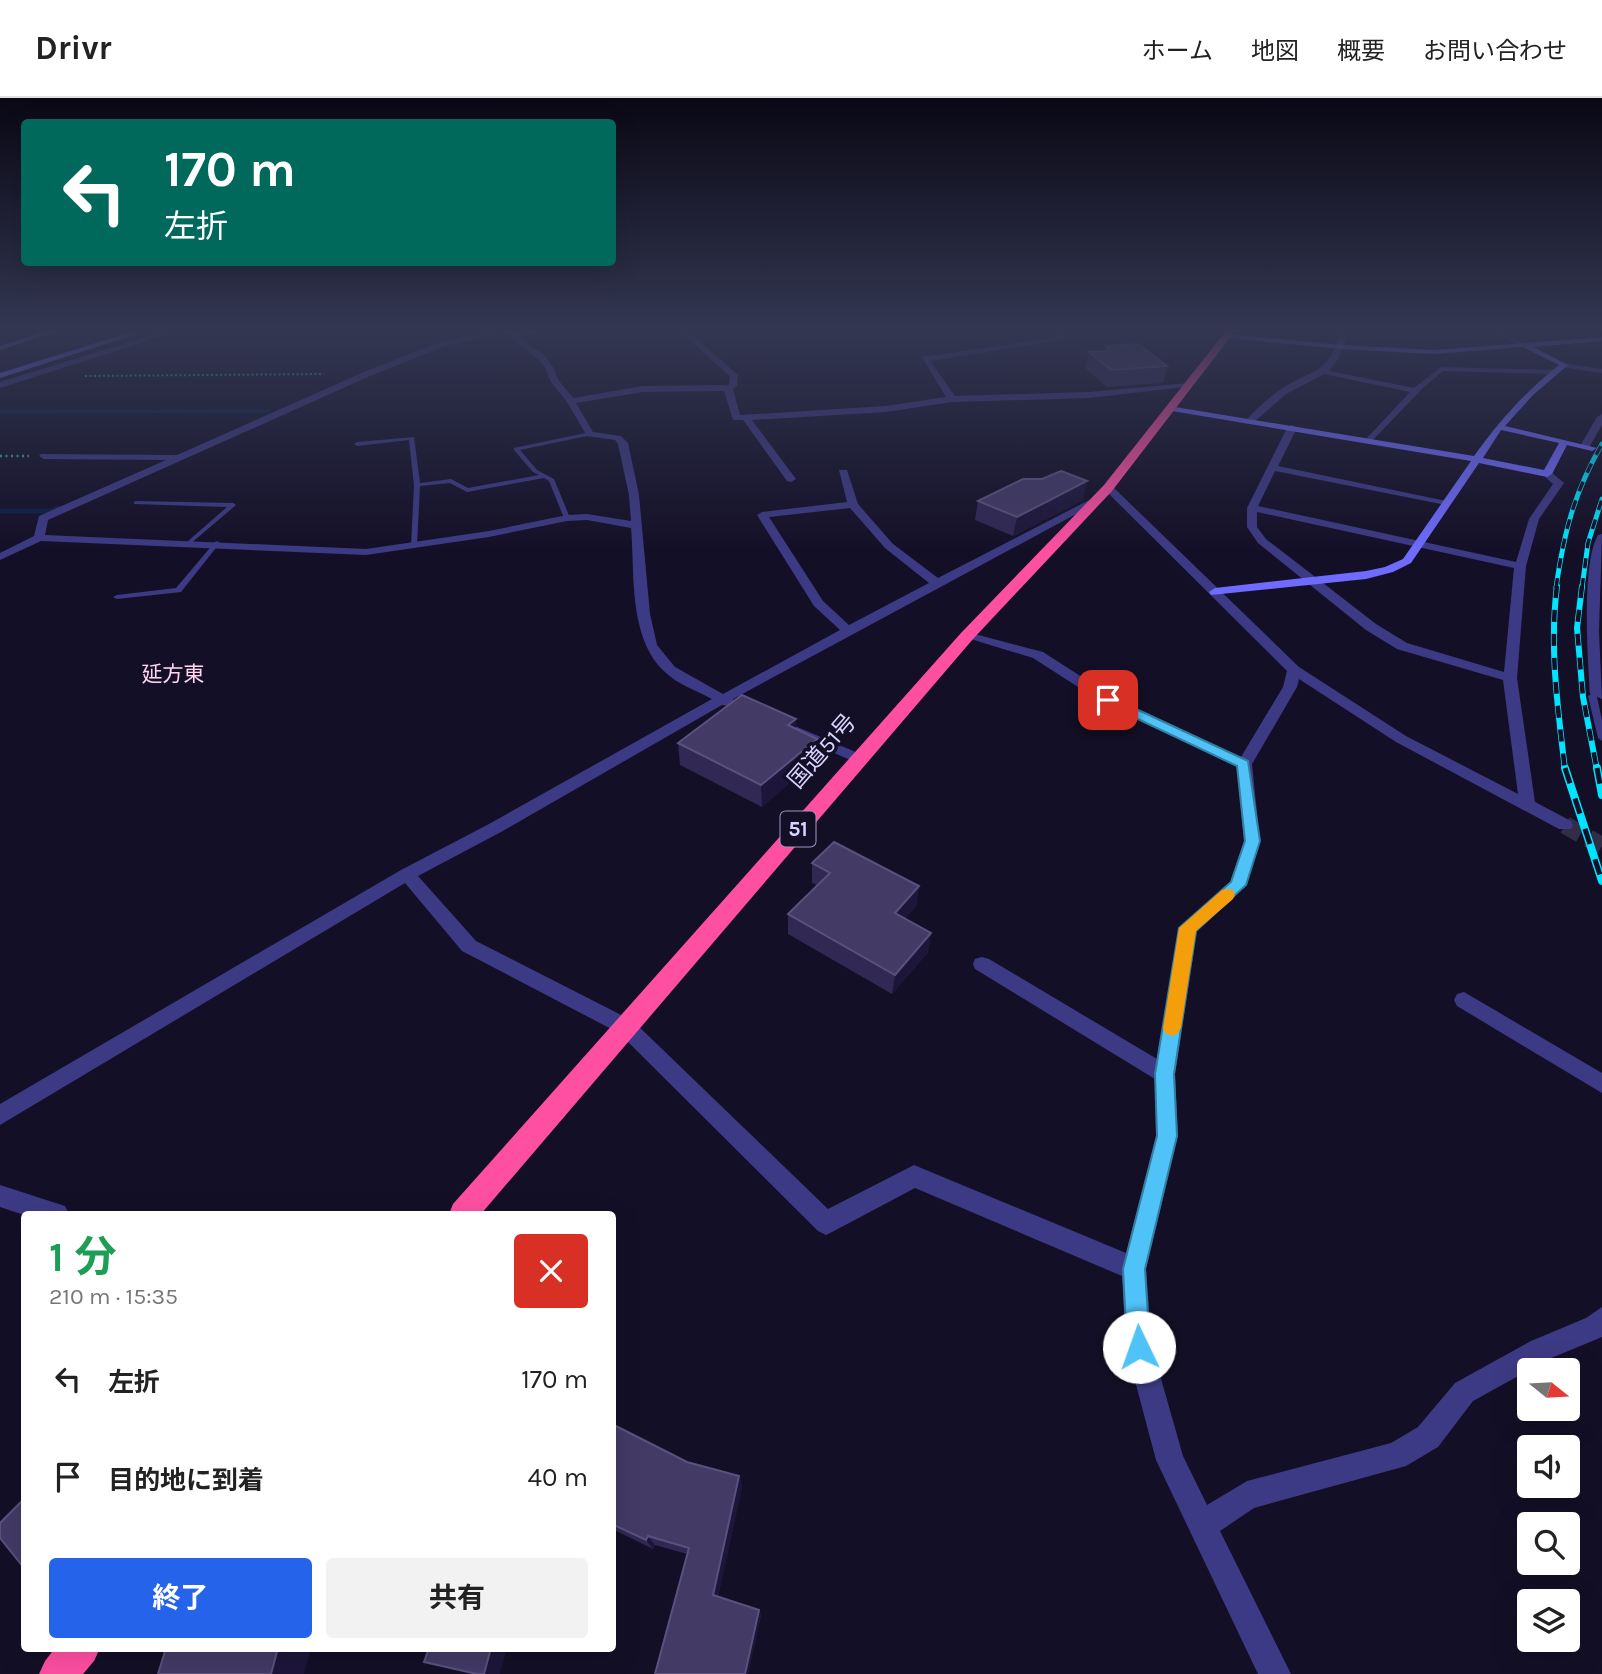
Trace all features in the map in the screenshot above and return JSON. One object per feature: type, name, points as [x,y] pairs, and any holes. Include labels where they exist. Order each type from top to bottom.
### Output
[{"type":"highway","name":"国道51号","points":[[466,1211],[967,636],[1102,494],[1175,405]]},
{"type":"highway","points":[[58,1674],[77,1652]]},
{"type":"street","points":[[39,538],[43,518],[298,405]]},
{"type":"street","points":[[573,405],[590,434],[618,438],[624,443],[634,495],[644,614],[652,645],[670,670],[722,700],[747,710]]},
{"type":"street","points":[[732,405],[736,418],[886,409],[915,405]]},
{"type":"street","points":[[1250,421],[1269,405]]},
{"type":"street","points":[[1369,441],[1403,405]]},
{"type":"street","points":[[1215,593],[1316,583],[1389,570],[1407,561],[1499,427],[1519,405]]},
{"type":"street","points":[[1172,408],[1476,459],[1547,474],[1559,483],[1534,519],[1520,566],[1510,678],[1527,803]]},
{"type":"street","points":[[1499,427],[1589,447],[1602,417]]},
{"type":"street","points":[[746,418],[792,479]]},
{"type":"street","points":[[1292,428],[1252,508],[1252,527],[1262,541],[1371,627],[1402,646],[1510,678]]},
{"type":"street","points":[[1547,474],[1564,442]]},
{"type":"street","points":[[44,456],[180,457]]},
{"type":"street","points":[[1274,468],[1446,502]]},
{"type":"street","points":[[843,472],[853,505],[889,546],[937,583]]},
{"type":"street","points":[[0,1115],[407,874],[1102,494],[1128,511],[1294,670],[1401,740],[1565,825]]},
{"type":"street","points":[[848,631],[818,603],[762,515],[853,505]]},
{"type":"street","points":[[1252,508],[1520,566]]},
{"type":"street","points":[[0,557],[39,538],[217,543],[366,552],[567,518],[587,517],[636,525]]},
{"type":"street","points":[[1599,695],[1593,631],[1597,548],[1602,537]]},
{"type":"street","points":[[967,636],[1038,654],[1108,700],[1244,764]]},
{"type":"street","points":[[1275,1674],[1170,1460],[1139,1347],[1134,1269],[1167,1136],[1164,1074],[1188,928],[1238,885],[1252,841],[1244,764],[1290,687],[1294,670]]},
{"type":"street","points":[[784,727],[860,759]]},
{"type":"street","points":[[407,874],[469,946],[626,1027],[826,1223],[914,1175],[1134,1269]]},
{"type":"street","points":[[982,964],[1164,1074]]},
{"type":"street","points":[[1464,1000],[1602,1084]]},
{"type":"street","points":[[0,1196],[48,1211]]},
{"type":"street","points":[[1202,1526],[1247,1495],[1396,1456],[1428,1437],[1464,1392],[1541,1350],[1595,1327],[1602,1320]]},
{"type":"lane","points":[[567,518],[552,481],[535,471],[516,449],[590,434]]},
{"type":"lane","points":[[357,444],[412,438],[417,485],[414,546]]},
{"type":"lane","points":[[417,485],[451,481],[467,490],[545,476]]},
{"type":"lane","points":[[136,503],[233,505],[190,542]]},
{"type":"lane","points":[[117,597],[178,590],[217,543]]},
{"type":"lane","points":[[1599,695],[1592,696],[1602,738]]},
{"type":"path","points":[[0,456],[44,456]]},
{"type":"building","points":[[1061,471],[1087,481],[1017,517],[978,501],[1023,479],[1042,479]]},
{"type":"building","points":[[742,695],[796,719],[788,725],[817,739],[761,785],[678,743]]},
{"type":"building","points":[[834,842],[919,886],[895,913],[931,933],[895,975],[788,914],[830,873],[812,863]]},
{"type":"building","points":[[616,1426],[687,1462],[739,1476],[713,1595],[759,1610],[745,1674],[655,1674],[689,1548],[648,1536],[646,1540],[616,1526]]},
{"type":"building","points":[[21,1502],[21,1564],[0,1538],[0,1523]]},
{"type":"building","points":[[165,1652],[277,1652],[271,1674],[158,1674]]},
{"type":"building","points":[[428,1652],[490,1652],[484,1674],[424,1662]]},
{"type":"waterway","points":[[0,412],[269,411]]},
{"type":"waterway","points":[[0,511],[51,511],[58,508]]},
{"type":"tunnel","points":[[1565,825],[1602,846]]},
{"type":"railway","points":[[1556,588],[1571,513],[1602,444]]},
{"type":"railway","points":[[1582,588],[1588,543],[1602,499]]},
{"type":"railway","points":[[1557,586],[1554,655],[1565,770]]},
{"type":"railway","points":[[1582,586],[1577,628],[1583,697],[1597,770]]},
{"type":"railway","points":[[1565,768],[1602,881]]},
{"type":"railway","points":[[1597,768],[1602,795]]},
{"type":"slow traffic","points":[[1172,1028],[1188,928],[1227,894]]},
{"type":"district","name":"延方東","points":[[173,674]]},
{"type":"route","points":[[1108,700],[1244,764],[1252,841],[1238,885],[1188,928],[1164,1074],[1167,1136],[1134,1269],[1139,1347]]}]
